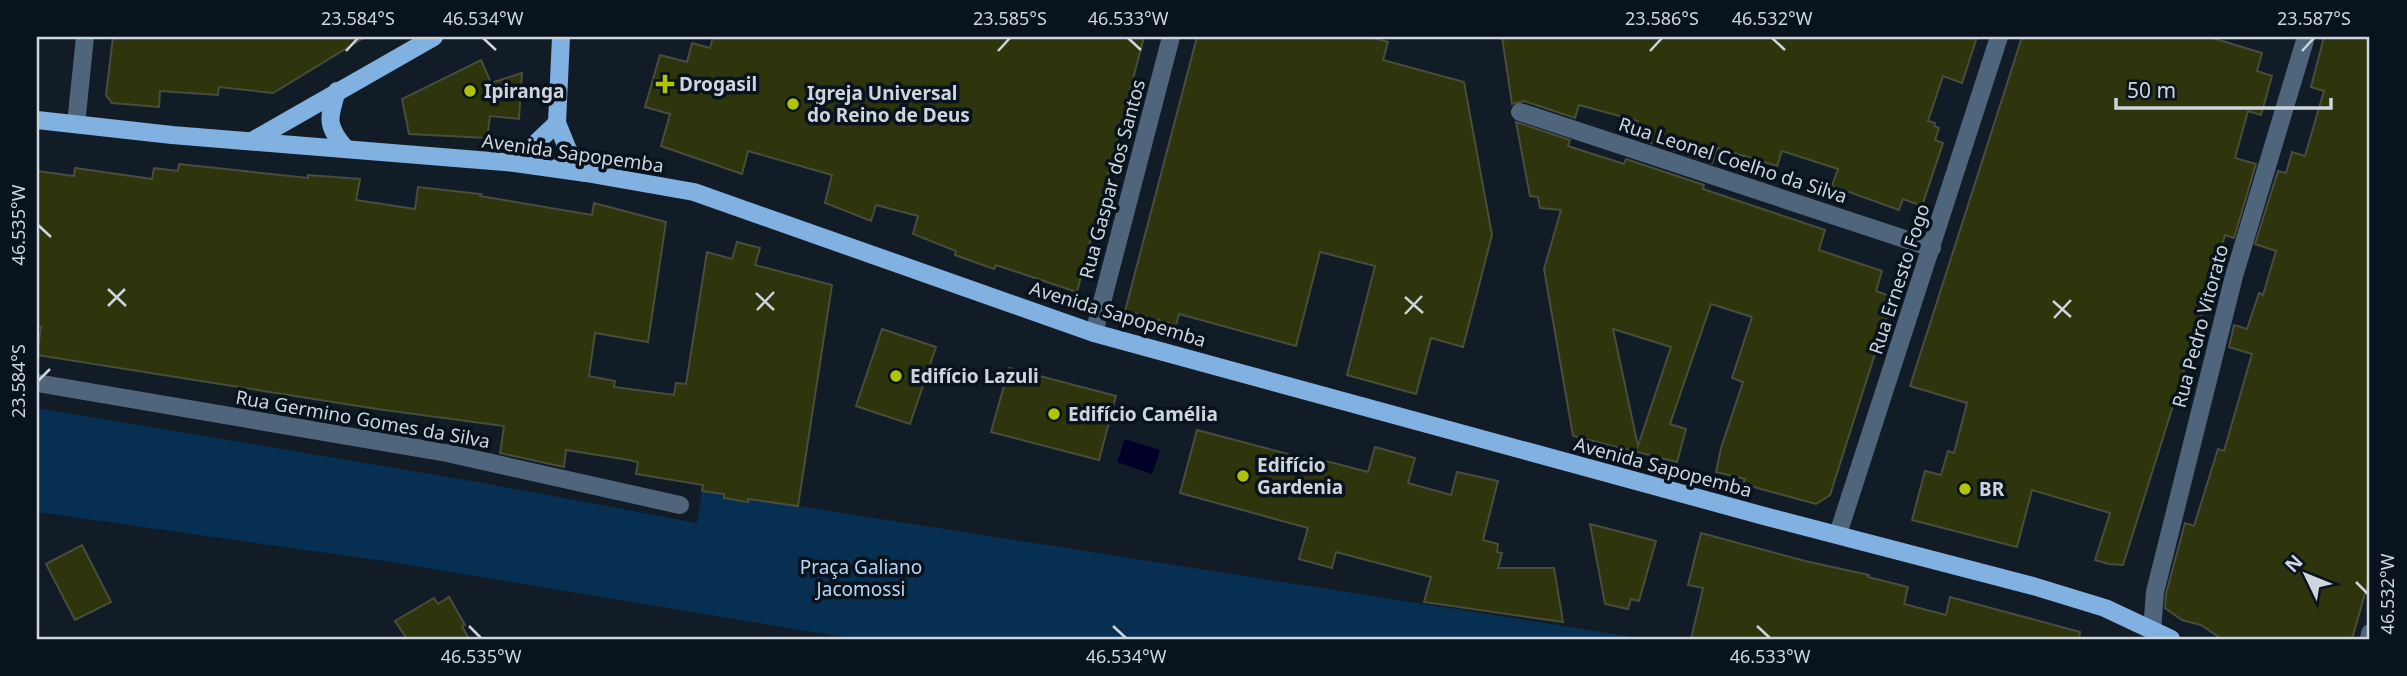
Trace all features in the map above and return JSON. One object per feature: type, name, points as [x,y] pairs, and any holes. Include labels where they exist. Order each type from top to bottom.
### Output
[{"type":"main road","points":[[252,141],[434,37]]},
{"type":"main road","points":[[561,37],[557,123],[568,149],[586,173]]},
{"type":"main road","points":[[337,91],[329,121],[335,136],[346,149]]},
{"type":"main road","name":"Avenida Sapopemba","points":[[37,120],[172,135],[515,163],[694,192],[1094,333],[2078,599],[2151,634],[2171,639]]},
{"type":"main road","points":[[515,163],[557,123]]},
{"type":"street","points":[[76,124],[85,37]]},
{"type":"street","name":"Rua Gaspar dos Santos","points":[[1094,333],[1171,37]]},
{"type":"street","name":"Rua Ernesto Fogo","points":[[1838,534],[1999,37]]},
{"type":"street","name":"Rua Pedro Vitorato","points":[[2151,634],[2155,592],[2234,276],[2306,37]]},
{"type":"street","name":"Rua Leonel Coelho da Silva","points":[[1520,112],[1932,248]]},
{"type":"street","name":"Rua Germino Gomes da Silva","points":[[37,383],[447,453],[680,505]]},
{"type":"street","points":[[2369,639],[2370,634]]},
{"type":"green space","name":"Praça Galiano Jacomossi","points":[[37,408],[489,484],[697,523],[702,491],[1647,639],[856,639],[384,561],[37,512]]},
{"type":"shaded area","points":[[1125,439],[1160,450],[1152,474],[1117,462]]},
{"type":"building","points":[[113,37],[365,37],[273,93],[219,87],[218,95],[160,91],[159,107],[112,103],[106,95]]},
{"type":"building","points":[[713,37],[1144,37],[1077,292],[996,265],[994,269],[955,255],[956,251],[913,234],[918,216],[876,205],[871,221],[825,203],[832,175],[748,151],[742,174],[661,146],[670,114],[645,107],[660,55],[687,62],[692,43],[710,48]]},
{"type":"building","points":[[1197,37],[1370,37],[1388,42],[1383,60],[1464,82],[1492,235],[1463,347],[1431,338],[1416,394],[1347,375],[1375,266],[1320,252],[1296,346],[1179,314],[1176,325],[1125,311]]},
{"type":"building","points":[[1502,37],[1977,37],[1962,83],[1943,76],[1928,121],[1939,128],[1935,140],[1943,143],[1922,206],[1903,199],[1899,210],[1832,186],[1838,169],[1782,151],[1777,166],[1718,148],[1712,163],[1633,137],[1638,121],[1579,105],[1575,118],[1524,101],[1512,104]]},
{"type":"building","points":[[2022,37],[2209,37],[2262,53],[2257,71],[2272,76],[2261,115],[2248,111],[2235,158],[2256,164],[2234,238],[2225,235],[2123,565],[2095,560],[2110,513],[2032,490],[2017,547],[1912,520],[1925,471],[1941,475],[1948,451],[1954,453],[1967,403],[1910,386]]},
{"type":"building","points":[[2324,37],[2370,37],[2370,576],[2352,639],[2222,639],[2201,625],[2182,620],[2165,608],[2166,594],[2185,523],[2194,526],[2218,449],[2224,451],[2252,354],[2229,347],[2234,325],[2247,329],[2259,293],[2263,295],[2276,251],[2255,244],[2278,171],[2286,173],[2292,152],[2305,156],[2324,91],[2311,87]]},
{"type":"building","name":"Ipiranga","points":[[481,60],[491,83],[522,73],[519,119],[490,116],[487,138],[409,134],[402,99]]},
{"type":"building","points":[[1516,122],[1570,140],[1568,146],[1624,164],[1626,159],[1704,185],[1703,189],[1825,230],[1819,250],[1882,271],[1876,291],[1893,297],[1830,495],[1816,504],[1743,484],[1745,479],[1716,472],[1721,448],[1743,382],[1732,378],[1752,317],[1711,304],[1670,424],[1686,429],[1677,462],[1573,436],[1544,269],[1561,210],[1540,208],[1538,197],[1530,196]],"holes":[[[1613,329],[1671,347],[1638,446]]]},
{"type":"building","points":[[179,164],[308,178],[308,175],[360,179],[356,200],[415,209],[418,187],[481,194],[480,196],[592,215],[594,203],[666,222],[648,342],[595,333],[589,376],[615,381],[614,387],[674,395],[676,383],[686,384],[707,252],[732,259],[737,242],[760,248],[755,265],[832,285],[798,506],[724,498],[724,494],[702,491],[703,485],[636,474],[638,462],[629,460],[566,450],[564,467],[500,453],[504,426],[377,409],[37,355],[41,327],[37,327],[37,171],[74,176],[75,168],[152,179],[154,168],[178,171]]},
{"type":"building","name":"Edifício Lazuli","points":[[882,329],[936,347],[910,424],[856,406]]},
{"type":"building","name":"Edifício Camélia","points":[[1009,368],[1116,396],[1099,460],[991,432]]},
{"type":"building","points":[[1197,430],[1326,464],[1326,461],[1368,472],[1375,447],[1415,458],[1408,483],[1451,495],[1457,472],[1498,481],[1483,540],[1498,544],[1497,552],[1502,553],[1498,568],[1554,568],[1563,622],[1424,602],[1431,577],[1336,552],[1332,568],[1299,559],[1308,528],[1180,493]]},
{"type":"building","points":[[1590,524],[1656,541],[1639,601],[1631,599],[1628,609],[1605,604]]},
{"type":"building","points":[[1701,533],[1908,587],[1904,604],[1946,615],[1950,597],[2080,632],[2079,639],[1691,639],[1703,588],[1688,585]]},
{"type":"building","points":[[82,545],[111,602],[75,620],[46,564]]},
{"type":"building","points":[[449,597],[465,625],[462,626],[469,639],[407,639],[395,621],[434,598],[438,604]]},
{"type":"place","name":"Drogasil","points":[[665,84]]},
{"type":"place","name":"Ipiranga","points":[[470,91]]},
{"type":"place","name":"Igreja Universal do Reino de Deus","points":[[793,104]]},
{"type":"place","name":"Edifício Lazuli","points":[[896,376]]},
{"type":"place","name":"Edifício Camélia","points":[[1054,414]]},
{"type":"place","name":"Edifício Gardenia","points":[[1243,476]]},
{"type":"place","name":"BR","points":[[1965,489]]}]
